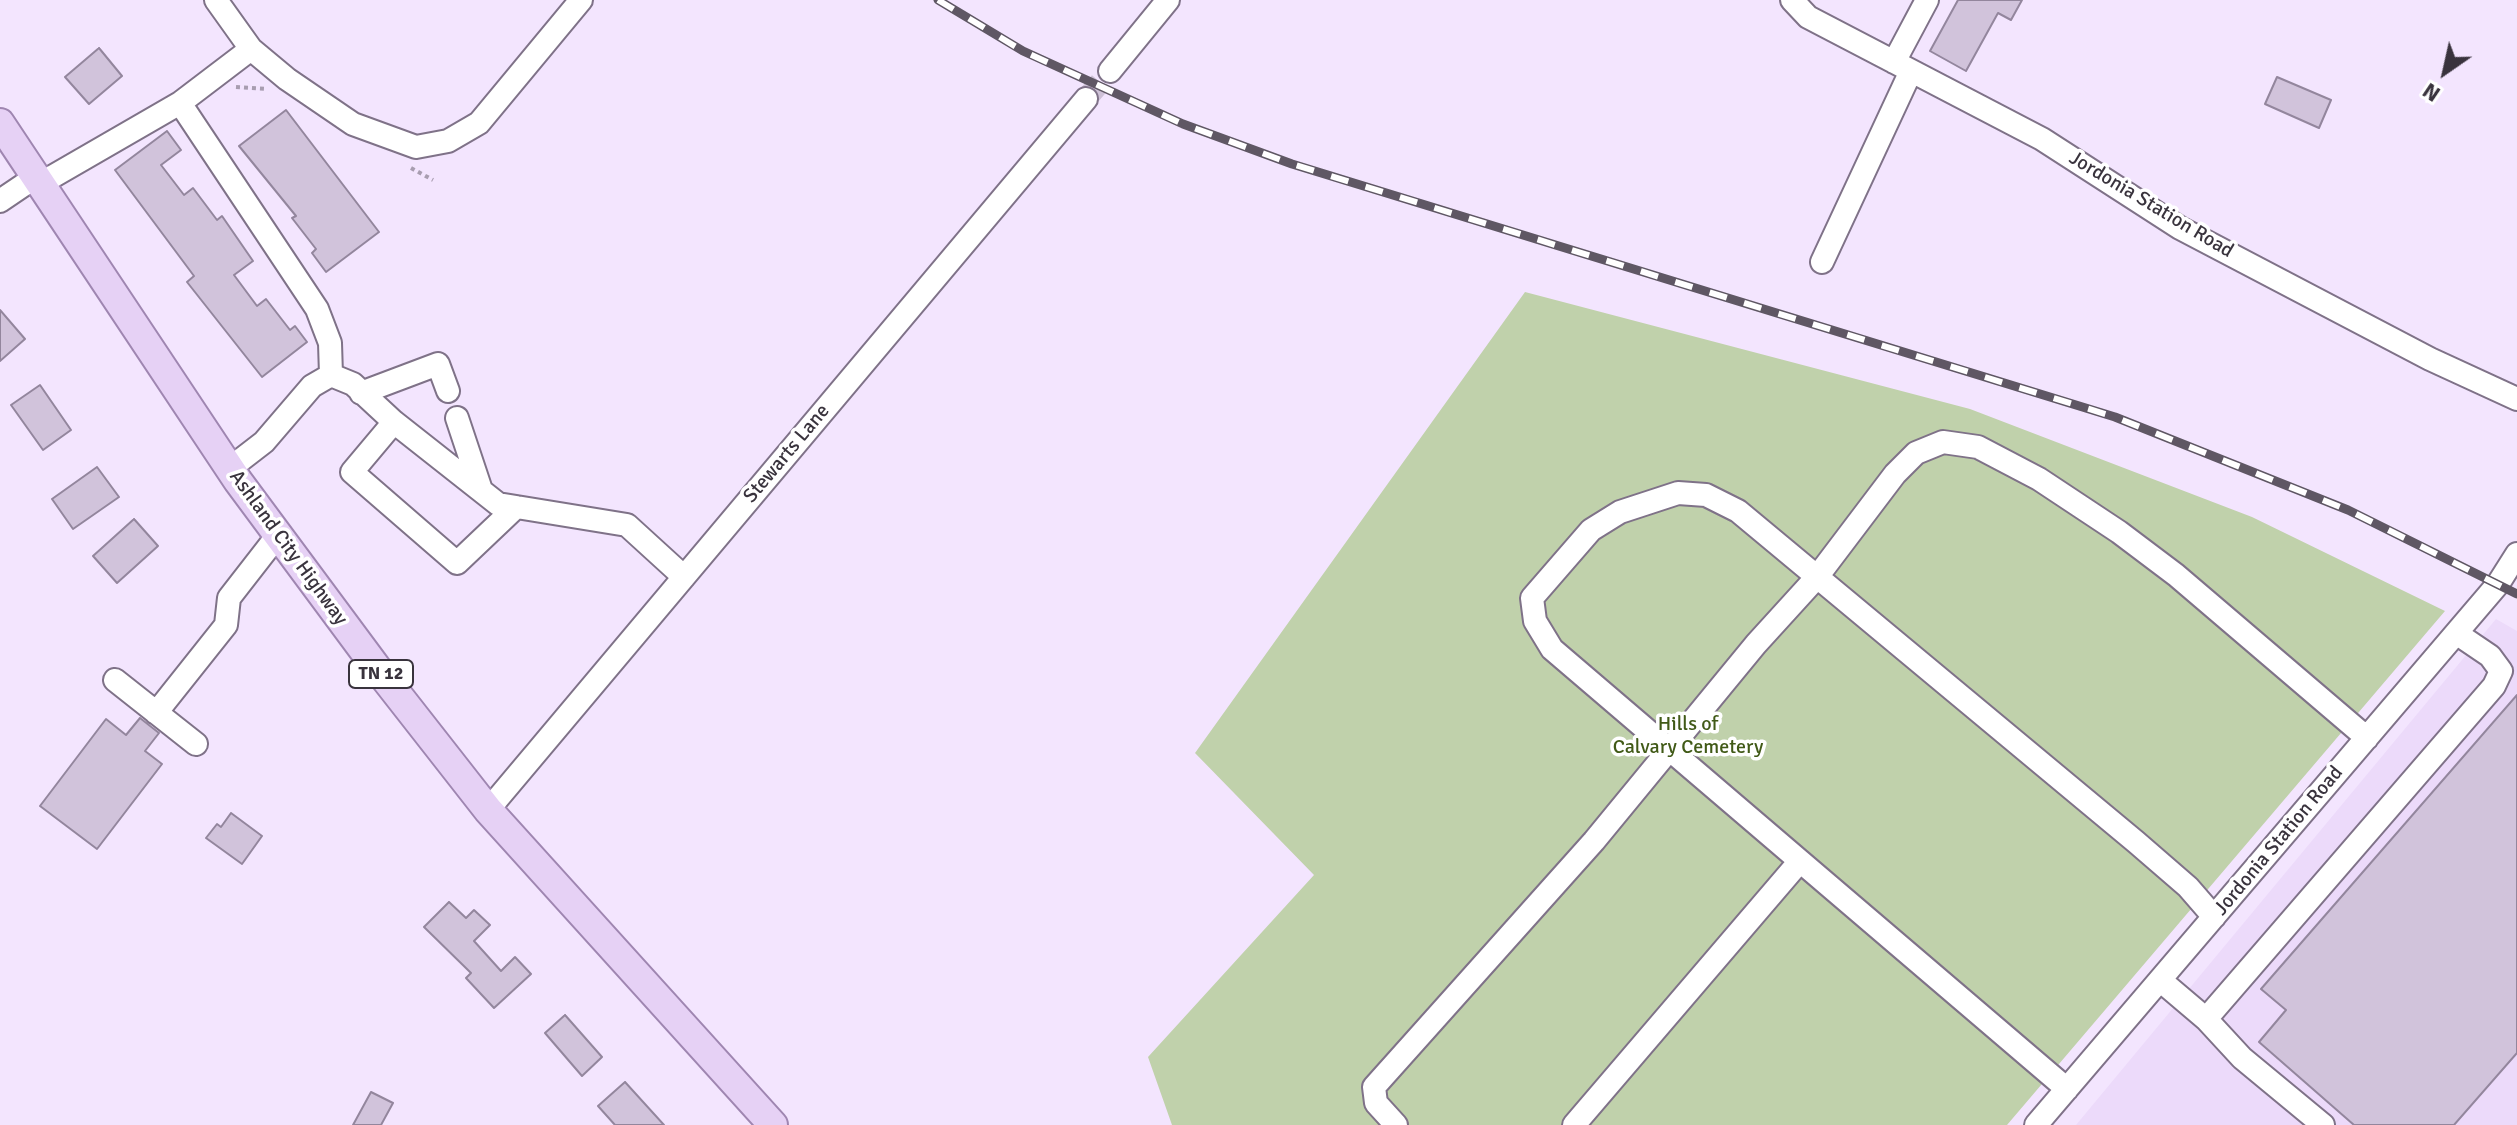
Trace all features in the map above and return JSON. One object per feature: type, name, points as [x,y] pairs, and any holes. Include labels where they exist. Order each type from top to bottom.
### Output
[{"type":"main road","name":"Ashland City Highway","points":[[0,123],[36,182],[229,469],[488,810],[773,1125]]},
{"type":"street","points":[[216,0],[251,49],[287,79],[353,124],[416,147],[448,141],[479,123],[581,0]]},
{"type":"street","points":[[1110,71],[1168,0]]},
{"type":"street","name":"Jordonia Station Road","points":[[1792,0],[1808,17],[2042,139],[2180,228],[2430,359],[2517,399]]},
{"type":"street","points":[[1822,262],[1927,0]]},
{"type":"street","points":[[0,201],[180,103],[251,49]]},
{"type":"street","name":"Stewarts Lane","points":[[488,810],[1086,99]]},
{"type":"street","points":[[180,103],[317,309],[330,343],[331,375]]},
{"type":"street","points":[[361,393],[438,364],[448,391]]},
{"type":"street","points":[[331,375],[353,384],[394,422],[498,504],[627,525],[684,577]]},
{"type":"street","points":[[229,469],[264,442],[312,386],[331,375]]},
{"type":"street","points":[[457,418],[482,491]]},
{"type":"street","points":[[394,422],[352,472],[457,563],[516,507]]},
{"type":"street","points":[[1396,1125],[1376,1103],[1374,1087],[1594,841],[1817,577],[1916,453],[1943,442],[1978,447],[2039,479],[2131,540],[2367,738]]},
{"type":"street","points":[[2067,1089],[1552,649],[1535,621],[1532,598],[1591,530],[1620,512],[1678,493],[1706,495],[1738,511],[2136,842],[2188,887],[2214,917]]},
{"type":"street","points":[[156,713],[226,625],[229,598],[278,535]]},
{"type":"street","name":"Jordonia Station Road","points":[[2036,1125],[2498,584],[2517,554]]},
{"type":"street","points":[[2206,1019],[2494,686],[2501,671],[2456,633]]},
{"type":"street","points":[[115,680],[196,744]]},
{"type":"street","points":[[1574,1125],[1800,861]]},
{"type":"street","points":[[2160,980],[2206,1019],[2242,1058],[2323,1125]]},
{"type":"shaded area","points":[[2496,619],[2517,631],[2517,1125],[2076,1125]]},
{"type":"green space","name":"Hills of Calvary Cemetery","points":[[1525,292],[1970,409],[2252,517],[2445,611],[2007,1125],[1172,1125],[1148,1057],[1314,875],[1195,753]]},
{"type":"building","points":[[1958,0],[2022,0],[2011,20],[1998,13],[1966,71],[1930,51]]},
{"type":"building","points":[[99,48],[122,76],[89,104],[65,77]]},
{"type":"building","points":[[2277,77],[2331,100],[2319,128],[2265,104]]},
{"type":"building","points":[[286,110],[379,232],[326,272],[312,253],[316,249],[292,218],[296,216],[239,146]]},
{"type":"building","points":[[167,131],[181,150],[161,165],[184,195],[193,188],[217,220],[222,216],[253,261],[234,275],[257,306],[266,299],[290,330],[295,326],[307,342],[262,377],[187,282],[194,276],[115,170]]},
{"type":"building","points":[[0,310],[25,339],[0,361]]},
{"type":"building","points":[[40,385],[71,430],[43,450],[11,405]]},
{"type":"building","points":[[97,467],[119,497],[73,529],[52,499]]},
{"type":"building","points":[[134,519],[158,546],[117,583],[93,556]]},
{"type":"building","points":[[2517,695],[2517,1053],[2454,1125],[2354,1125],[2259,1042],[2286,1010],[2261,989]]},
{"type":"building","points":[[140,718],[159,733],[145,751],[162,764],[97,849],[40,806],[106,719],[126,735]]},
{"type":"building","points":[[231,813],[262,836],[242,864],[206,838],[217,824],[221,827]]},
{"type":"building","points":[[449,902],[466,918],[474,910],[490,925],[474,941],[501,971],[515,957],[531,974],[494,1008],[466,978],[471,973],[424,927]]},
{"type":"building","points":[[565,1015],[602,1057],[582,1076],[545,1033]]},
{"type":"building","points":[[625,1082],[664,1125],[615,1125],[598,1106]]},
{"type":"building","points":[[371,1092],[393,1103],[381,1125],[353,1125]]},
{"type":"tunnel","points":[[1086,99],[1110,71]]},
{"type":"railway","points":[[938,0],[1023,51],[1183,124],[1292,164],[2115,417],[2348,510],[2517,594]]}]
